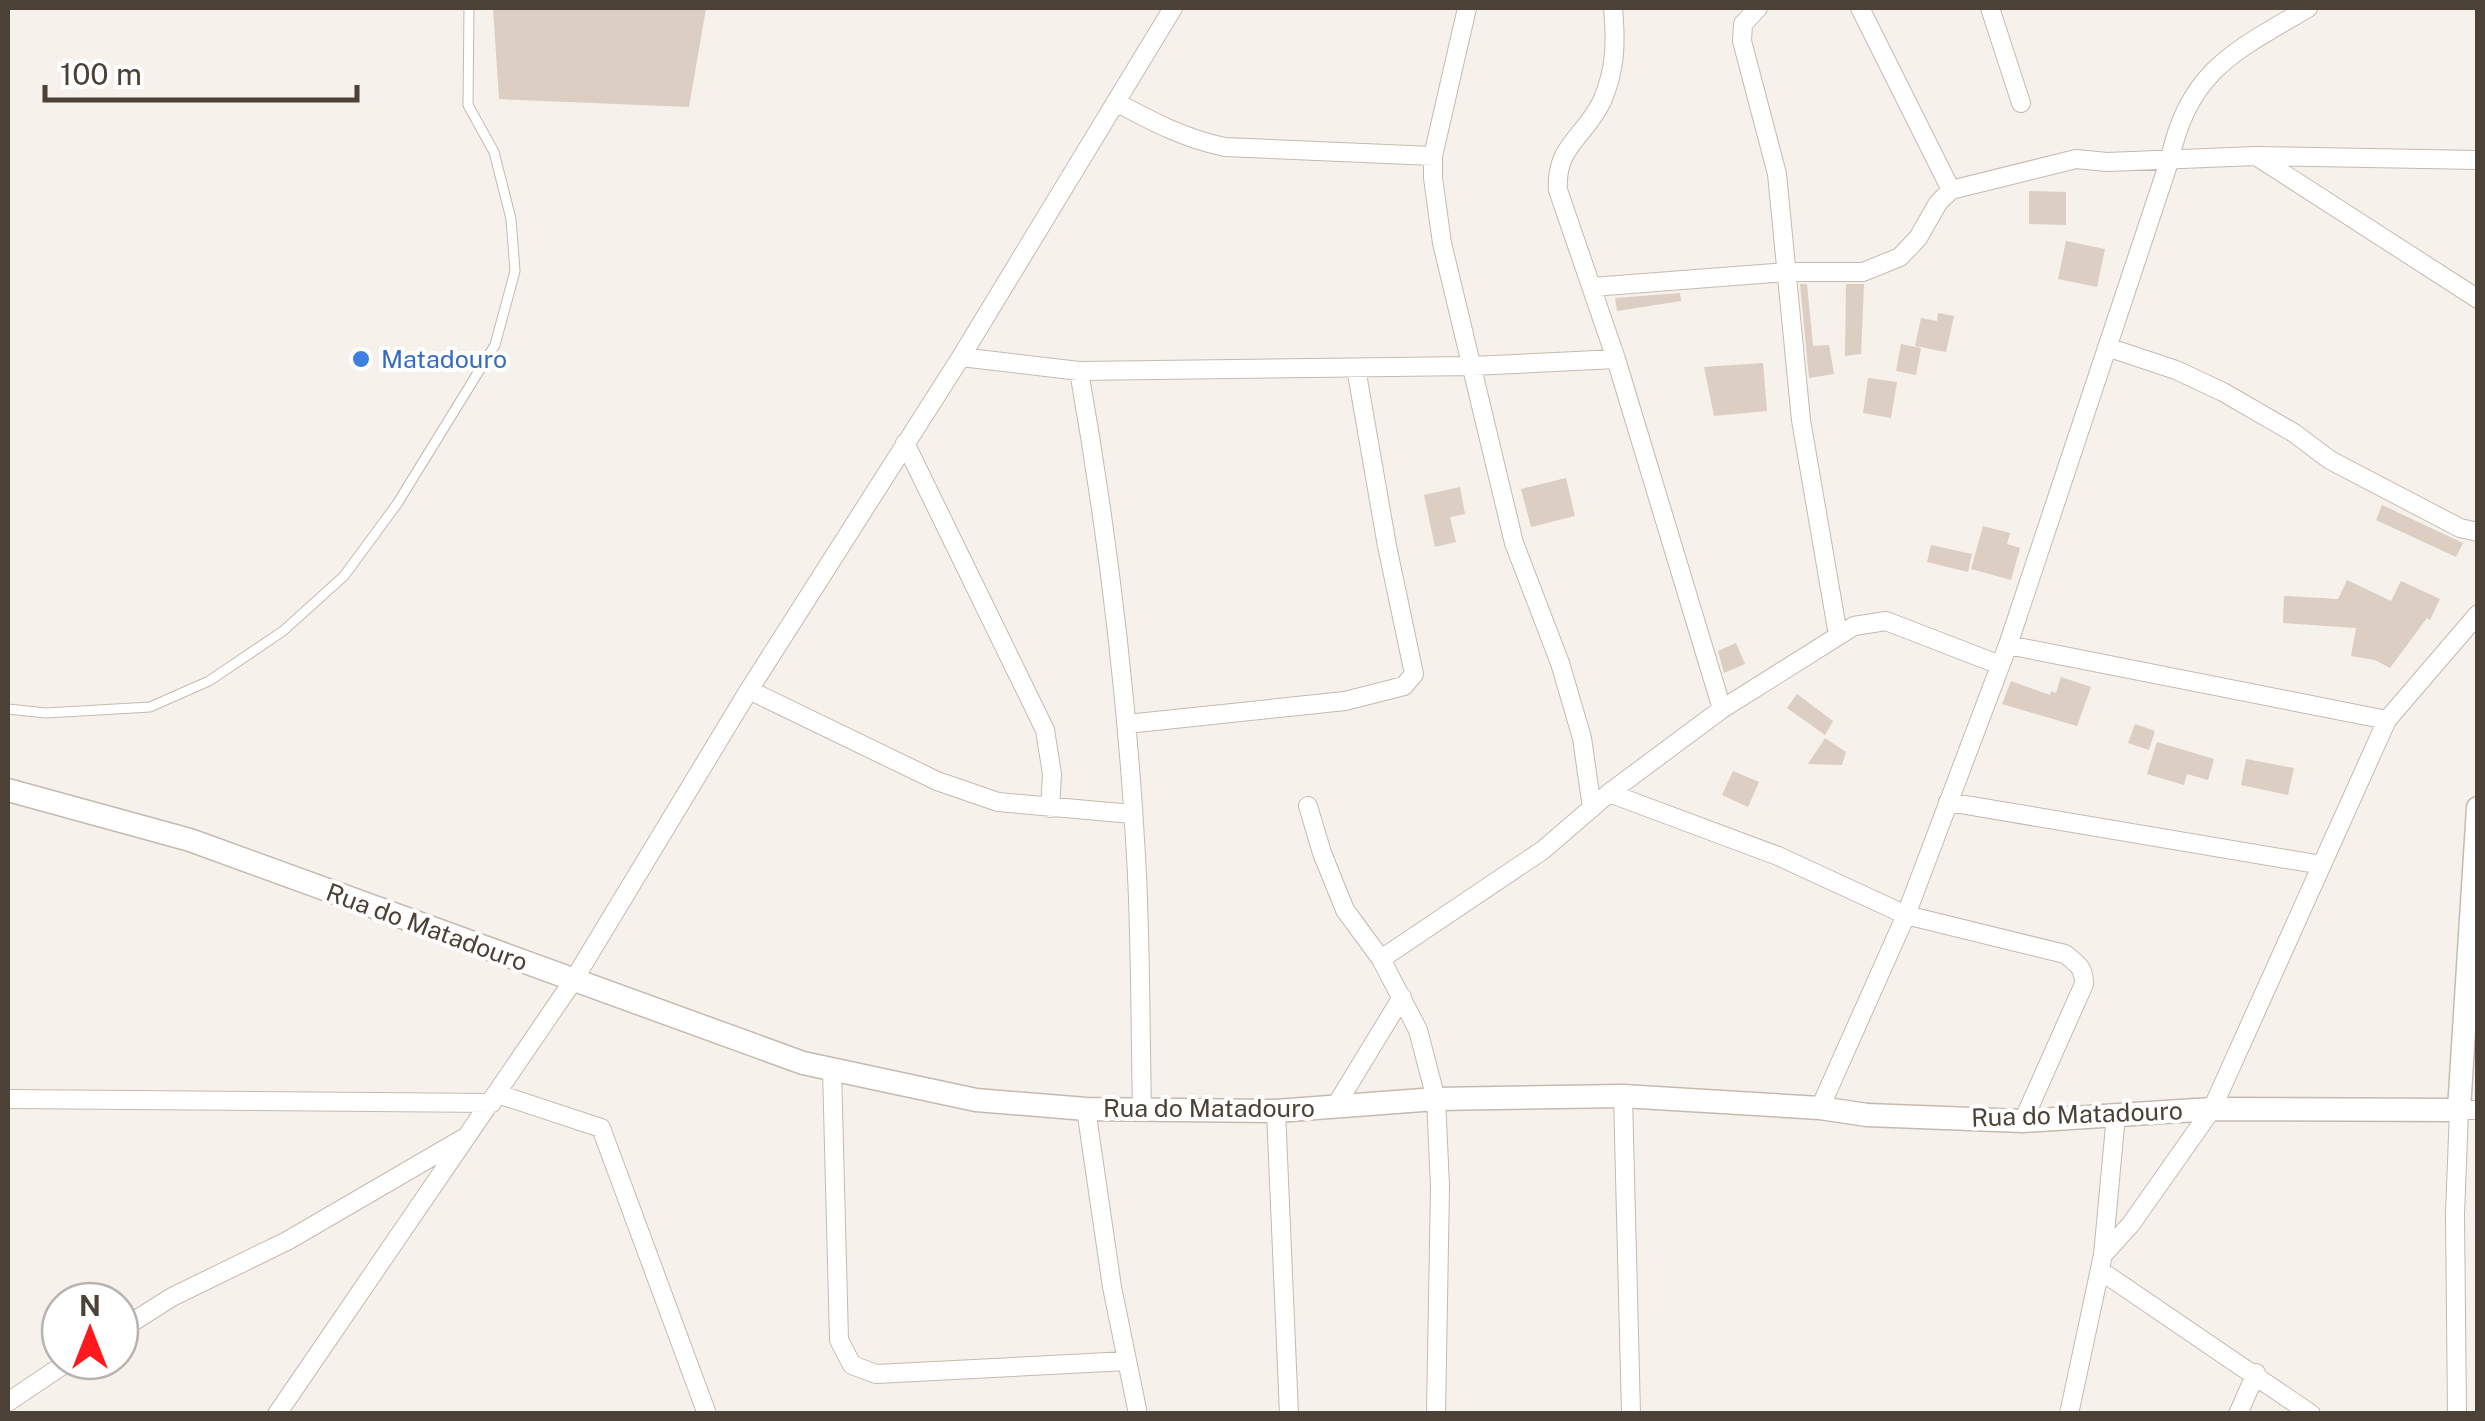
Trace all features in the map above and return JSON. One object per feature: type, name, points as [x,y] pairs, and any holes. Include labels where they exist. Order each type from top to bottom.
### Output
[{"type":"street","points":[[278,1414],[573,981],[749,690],[962,357],[1173,8]]},
{"type":"street","points":[[1467,8],[1433,156],[1442,243],[1514,543],[1560,662],[1582,738],[1592,808]]},
{"type":"street","points":[[1613,8],[1615,64],[1600,104],[1556,169],[1558,190],[1616,359],[1722,709]]},
{"type":"street","points":[[1758,8],[1743,24],[1742,42],[1777,174],[1802,420],[1838,635]]},
{"type":"street","points":[[1860,8],[1951,190]]},
{"type":"street","points":[[1990,8],[2020,102]]},
{"type":"street","points":[[1820,1108],[1906,914],[2008,645],[2170,160],[2178,124],[2192,95],[2211,72],[2308,8]]},
{"type":"street","points":[[1116,102],[1200,142],[1225,147],[1433,156]]},
{"type":"street","points":[[1592,287],[1786,272],[1863,272],[1900,257],[1951,190],[2076,159],[2107,162],[2256,156],[2478,160]]},
{"type":"street","points":[[2256,156],[2478,300]]},
{"type":"street","points":[[2108,347],[2176,370],[2223,392],[2294,433],[2344,468],[2460,528],[2478,532]]},
{"type":"street","points":[[962,357],[1079,371],[1473,366],[1616,359]]},
{"type":"street","points":[[1127,724],[1345,701],[1404,686],[1414,674],[1356,368]]},
{"type":"street","points":[[1079,371],[1127,724],[1136,854],[1142,1108]]},
{"type":"street","points":[[905,442],[1045,730],[1052,774],[1050,808]]},
{"type":"street","points":[[2102,1263],[2212,1109],[2387,720],[2478,614]]},
{"type":"street","points":[[1381,959],[1543,850],[1609,793],[1722,709],[1838,635],[1870,621],[1886,621],[2000,666]]},
{"type":"street","points":[[2008,645],[2387,720]]},
{"type":"street","points":[[749,690],[937,780],[998,802],[1132,814]]},
{"type":"street","name":"Rua do Matadouro","points":[[8,790],[190,840],[803,1063],[976,1100],[1086,1109],[1276,1111],[1436,1100],[1624,1096],[1820,1108],[1867,1115],[2022,1121],[2212,1109],[2468,1110]]},
{"type":"street","points":[[1609,793],[1778,856],[1906,914],[2065,954],[2084,971],[2084,984],[2022,1121]]},
{"type":"street","points":[[1948,802],[2322,865]]},
{"type":"street","points":[[1308,806],[1345,910],[1381,959],[1418,1030],[1436,1100],[1440,1186],[1436,1414]]},
{"type":"street","points":[[2457,1414],[2455,1232],[2468,1110],[2478,808]]},
{"type":"street","points":[[1335,1107],[1402,997]]},
{"type":"street","points":[[832,1069],[838,1340],[852,1365],[876,1374],[1127,1362]]},
{"type":"street","points":[[1624,1096],[1631,1414]]},
{"type":"street","points":[[8,1099],[495,1098],[600,1128],[708,1414]]},
{"type":"street","points":[[1086,1109],[1112,1287],[1138,1414]]},
{"type":"street","points":[[1276,1111],[1288,1414]]},
{"type":"street","points":[[2068,1414],[2102,1263],[2116,1115]]},
{"type":"street","points":[[140,1317],[172,1297],[287,1242],[471,1134]]},
{"type":"street","points":[[2102,1263],[2311,1414]]},
{"type":"street","points":[[2238,1414],[2256,1373]]},
{"type":"street","points":[[8,1402],[40,1380]]},
{"type":"lane","points":[[8,709],[46,712],[150,707],[208,681],[284,631],[332,587],[397,504],[495,345],[515,270],[511,219],[494,152],[468,105],[469,8]]},
{"type":"building","points":[[493,8],[706,8],[689,107],[499,99]]},
{"type":"building","points":[[2029,191],[2066,192],[2066,225],[2029,224]]},
{"type":"building","points":[[2066,241],[2105,249],[2097,287],[2058,279]]},
{"type":"building","points":[[1800,284],[1807,284],[1813,346],[1829,345],[1834,374],[1809,378]]},
{"type":"building","points":[[1846,284],[1864,284],[1861,354],[1845,356]]},
{"type":"building","points":[[1680,293],[1681,301],[1617,311],[1615,298]]},
{"type":"building","points":[[1938,313],[1954,316],[1946,352],[1915,346],[1921,318],[1937,321]]},
{"type":"building","points":[[1901,344],[1921,348],[1916,375],[1896,371]]},
{"type":"building","points":[[1763,363],[1767,411],[1714,416],[1704,367]]},
{"type":"building","points":[[1868,378],[1897,382],[1891,418],[1863,413]]},
{"type":"building","points":[[1566,478],[1575,516],[1531,527],[1521,489]]},
{"type":"building","points":[[1460,487],[1465,514],[1450,517],[1456,542],[1435,547],[1424,495]]},
{"type":"building","points":[[2382,505],[2463,543],[2456,557],[2376,520]]},
{"type":"building","points":[[1983,526],[2010,533],[2007,544],[2020,548],[2011,580],[1971,569]]},
{"type":"building","points":[[1931,545],[1972,554],[1968,572],[1927,562]]},
{"type":"building","points":[[2347,580],[2391,601],[2401,581],[2440,599],[2430,620],[2427,618],[2390,668],[2375,660],[2351,656],[2356,628],[2283,623],[2284,596],[2338,599]]},
{"type":"building","points":[[1736,643],[1745,664],[1724,673],[1718,651]]},
{"type":"building","points":[[2061,677],[2091,687],[2077,726],[2002,704],[2011,681],[2050,695],[2051,691],[2056,693]]},
{"type":"building","points":[[1797,694],[1833,721],[1825,735],[1787,708]]},
{"type":"building","points":[[2135,724],[2155,731],[2149,750],[2128,743]]},
{"type":"building","points":[[1825,738],[1846,752],[1842,765],[1808,764]]},
{"type":"building","points":[[2157,742],[2214,759],[2208,780],[2187,774],[2184,785],[2147,774]]},
{"type":"building","points":[[2246,759],[2294,768],[2288,795],[2241,785]]},
{"type":"building","points":[[1733,771],[1759,782],[1748,807],[1722,795]]},
{"type":"place","name":"Matadouro","points":[[361,359]]}]
